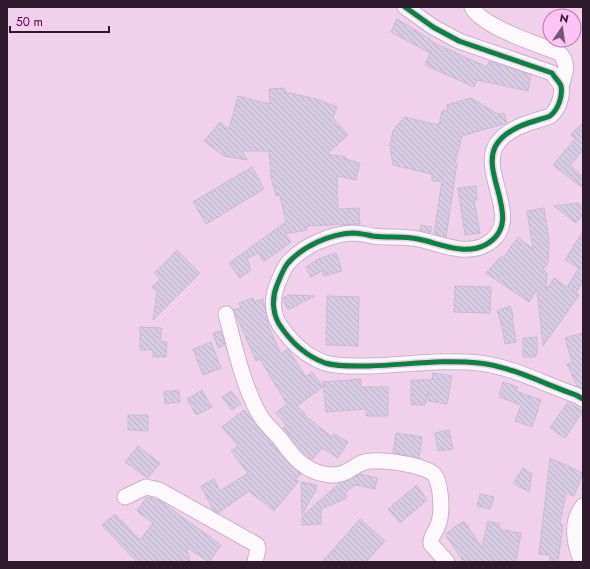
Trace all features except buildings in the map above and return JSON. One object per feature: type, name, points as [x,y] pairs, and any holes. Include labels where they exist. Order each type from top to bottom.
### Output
[{"type":"street","points":[[404,7],[432,27],[459,41],[552,73],[561,86]]},
{"type":"street","points":[[472,7],[478,15],[520,39],[558,52],[563,56],[567,65],[561,86],[560,101],[557,108],[549,116],[510,131],[501,138],[494,149],[492,163],[502,209],[502,224],[498,233],[486,245],[468,250],[416,239],[354,233],[326,239],[300,252],[286,264],[274,293],[273,308],[278,322],[292,342],[310,356],[326,363],[362,366],[449,361],[481,363],[526,375],[583,399]]},
{"type":"street","points":[[226,314],[245,383],[258,414],[293,456],[307,468],[320,473],[345,473],[356,465],[370,461],[411,465],[428,469],[434,473],[437,478],[439,492],[440,515],[439,524],[430,541],[432,547],[447,562]]},
{"type":"street","points":[[125,497],[146,487],[159,490],[257,545],[258,549],[254,562]]},
{"type":"street","points":[[582,562],[575,546],[575,523],[583,506]]},
{"type":"cycle path","points":[[405,7],[433,27],[459,41],[552,73],[561,86],[559,102],[550,116],[514,129],[503,137],[495,147],[492,159],[493,172],[502,212],[502,225],[497,236],[485,245],[469,249],[452,248],[412,238],[379,237],[356,233],[326,238],[301,251],[288,263],[285,268],[274,294],[274,310],[279,324],[299,347],[311,356],[325,363],[353,366],[438,362],[479,363],[516,372],[583,399]]}]
